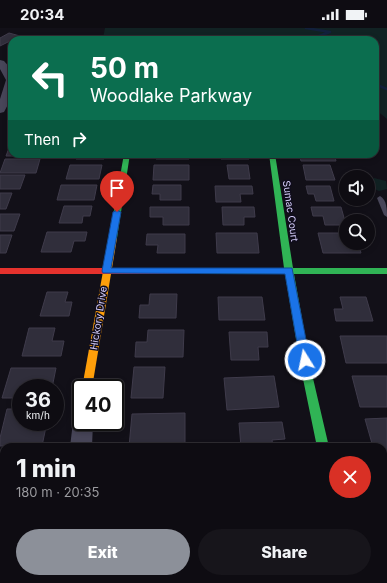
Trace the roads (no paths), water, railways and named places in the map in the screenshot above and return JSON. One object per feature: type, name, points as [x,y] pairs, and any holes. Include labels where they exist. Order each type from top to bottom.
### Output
[{"type":"street","points":[[0,63],[7,69],[8,72]]},
{"type":"street","points":[[1,107],[8,95]]},
{"type":"street","name":"Hickory Drive","points":[[88,379],[126,158]]},
{"type":"street","name":"Sumac Court","points":[[273,158],[289,270],[316,419],[322,443]]},
{"type":"street","points":[[0,271],[387,271]]},
{"type":"street","points":[[81,443],[82,431]]},
{"type":"lane","points":[[380,198],[387,215]]},
{"type":"waterway","points":[[306,28],[330,32],[319,36]]},
{"type":"waterway","points":[[379,86],[387,89]]}]
